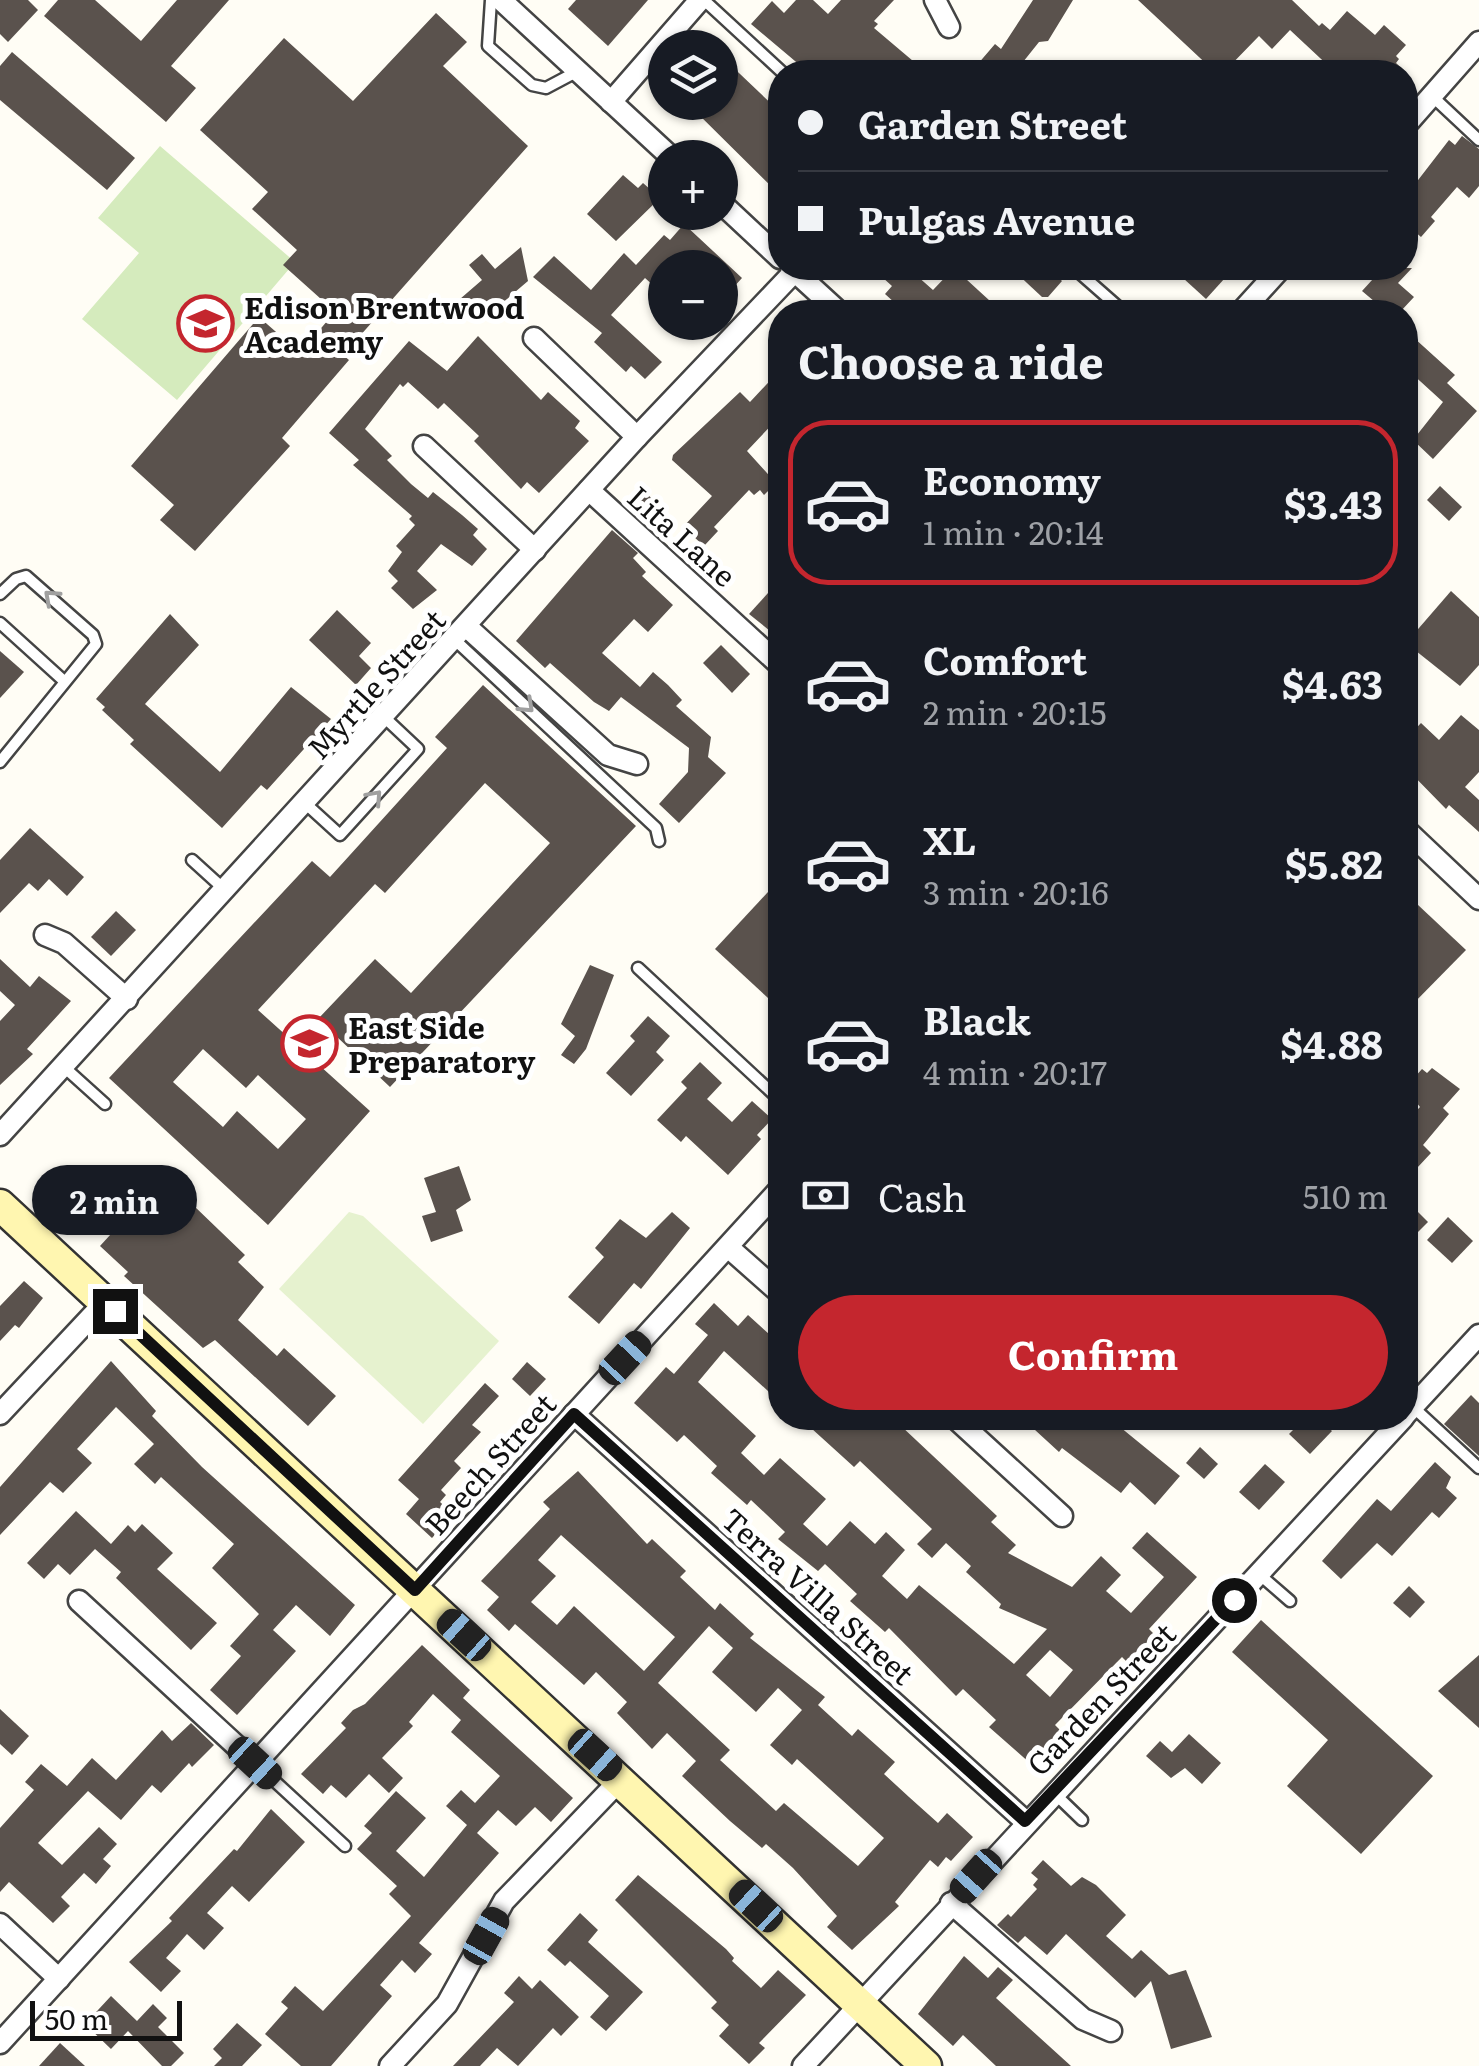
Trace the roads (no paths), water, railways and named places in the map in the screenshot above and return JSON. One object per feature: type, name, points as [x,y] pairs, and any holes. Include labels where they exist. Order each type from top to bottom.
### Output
[{"type":"street","points":[[501,0],[652,140]]},
{"type":"street","points":[[611,102],[702,0]]},
{"type":"street","points":[[935,0],[949,27]]},
{"type":"street","points":[[1418,112],[1479,42]]},
{"type":"street","points":[[738,218],[768,246]]},
{"type":"street","name":"Myrtle Street","points":[[0,1136],[384,718],[776,280]]},
{"type":"street","points":[[805,280],[827,300]]},
{"type":"street","points":[[1253,300],[1270,280]]},
{"type":"street","points":[[534,338],[638,437]]},
{"type":"street","points":[[424,446],[536,550]]},
{"type":"street","name":"Lita Lane","points":[[589,490],[768,654]]},
{"type":"street","points":[[461,633],[608,755],[637,764]]},
{"type":"street","points":[[1418,841],[1479,899]]},
{"type":"street","points":[[45,936],[64,943],[127,999]]},
{"type":"street","name":"Beech Street","points":[[0,2043],[768,1203]]},
{"type":"street","points":[[0,1205],[926,2066]]},
{"type":"street","points":[[728,1246],[768,1282]]},
{"type":"street","points":[[0,1414],[105,1302]]},
{"type":"street","name":"Garden Street","points":[[1418,1401],[1479,1335]]},
{"type":"street","name":"Terra Villa Street","points":[[574,1414],[1025,1821]]},
{"type":"street","points":[[968,1430],[1062,1516]]},
{"type":"street","name":"Garden Street","points":[[802,2066],[1391,1430]]},
{"type":"street","points":[[79,1601],[255,1763]]},
{"type":"street","points":[[390,2066],[448,2004],[504,1902],[621,1779]]},
{"type":"street","points":[[951,1903],[1083,2020],[1110,2031]]},
{"type":"street","points":[[0,1924],[58,1978]]},
{"type":"lane","points":[[491,0],[488,46],[532,85],[546,88],[578,71]]},
{"type":"lane","points":[[702,0],[769,60]]},
{"type":"lane","points":[[1432,96],[1479,140]]},
{"type":"lane","points":[[1088,280],[1110,300]]},
{"type":"lane","points":[[0,594],[16,578],[26,576],[93,635],[93,651],[0,762]]},
{"type":"lane","points":[[0,624],[64,682]]},
{"type":"lane","points":[[461,633],[656,828],[658,841]]},
{"type":"lane","points":[[306,804],[340,834],[418,749],[384,718]]},
{"type":"lane","points":[[192,860],[226,891]]},
{"type":"lane","points":[[638,968],[768,1089]]},
{"type":"lane","points":[[64,1067],[105,1104]]},
{"type":"lane","points":[[1418,1421],[1479,1468]]},
{"type":"lane","points":[[1259,1573],[1290,1600]]},
{"type":"lane","points":[[255,1763],[345,1846]]},
{"type":"lane","points":[[1053,1792],[1082,1820]]},
{"type":"place","name":"Edison Brentwood Academy","points":[[205,323]]},
{"type":"place","name":"East Side Preparatory","points":[[309,1043]]}]
